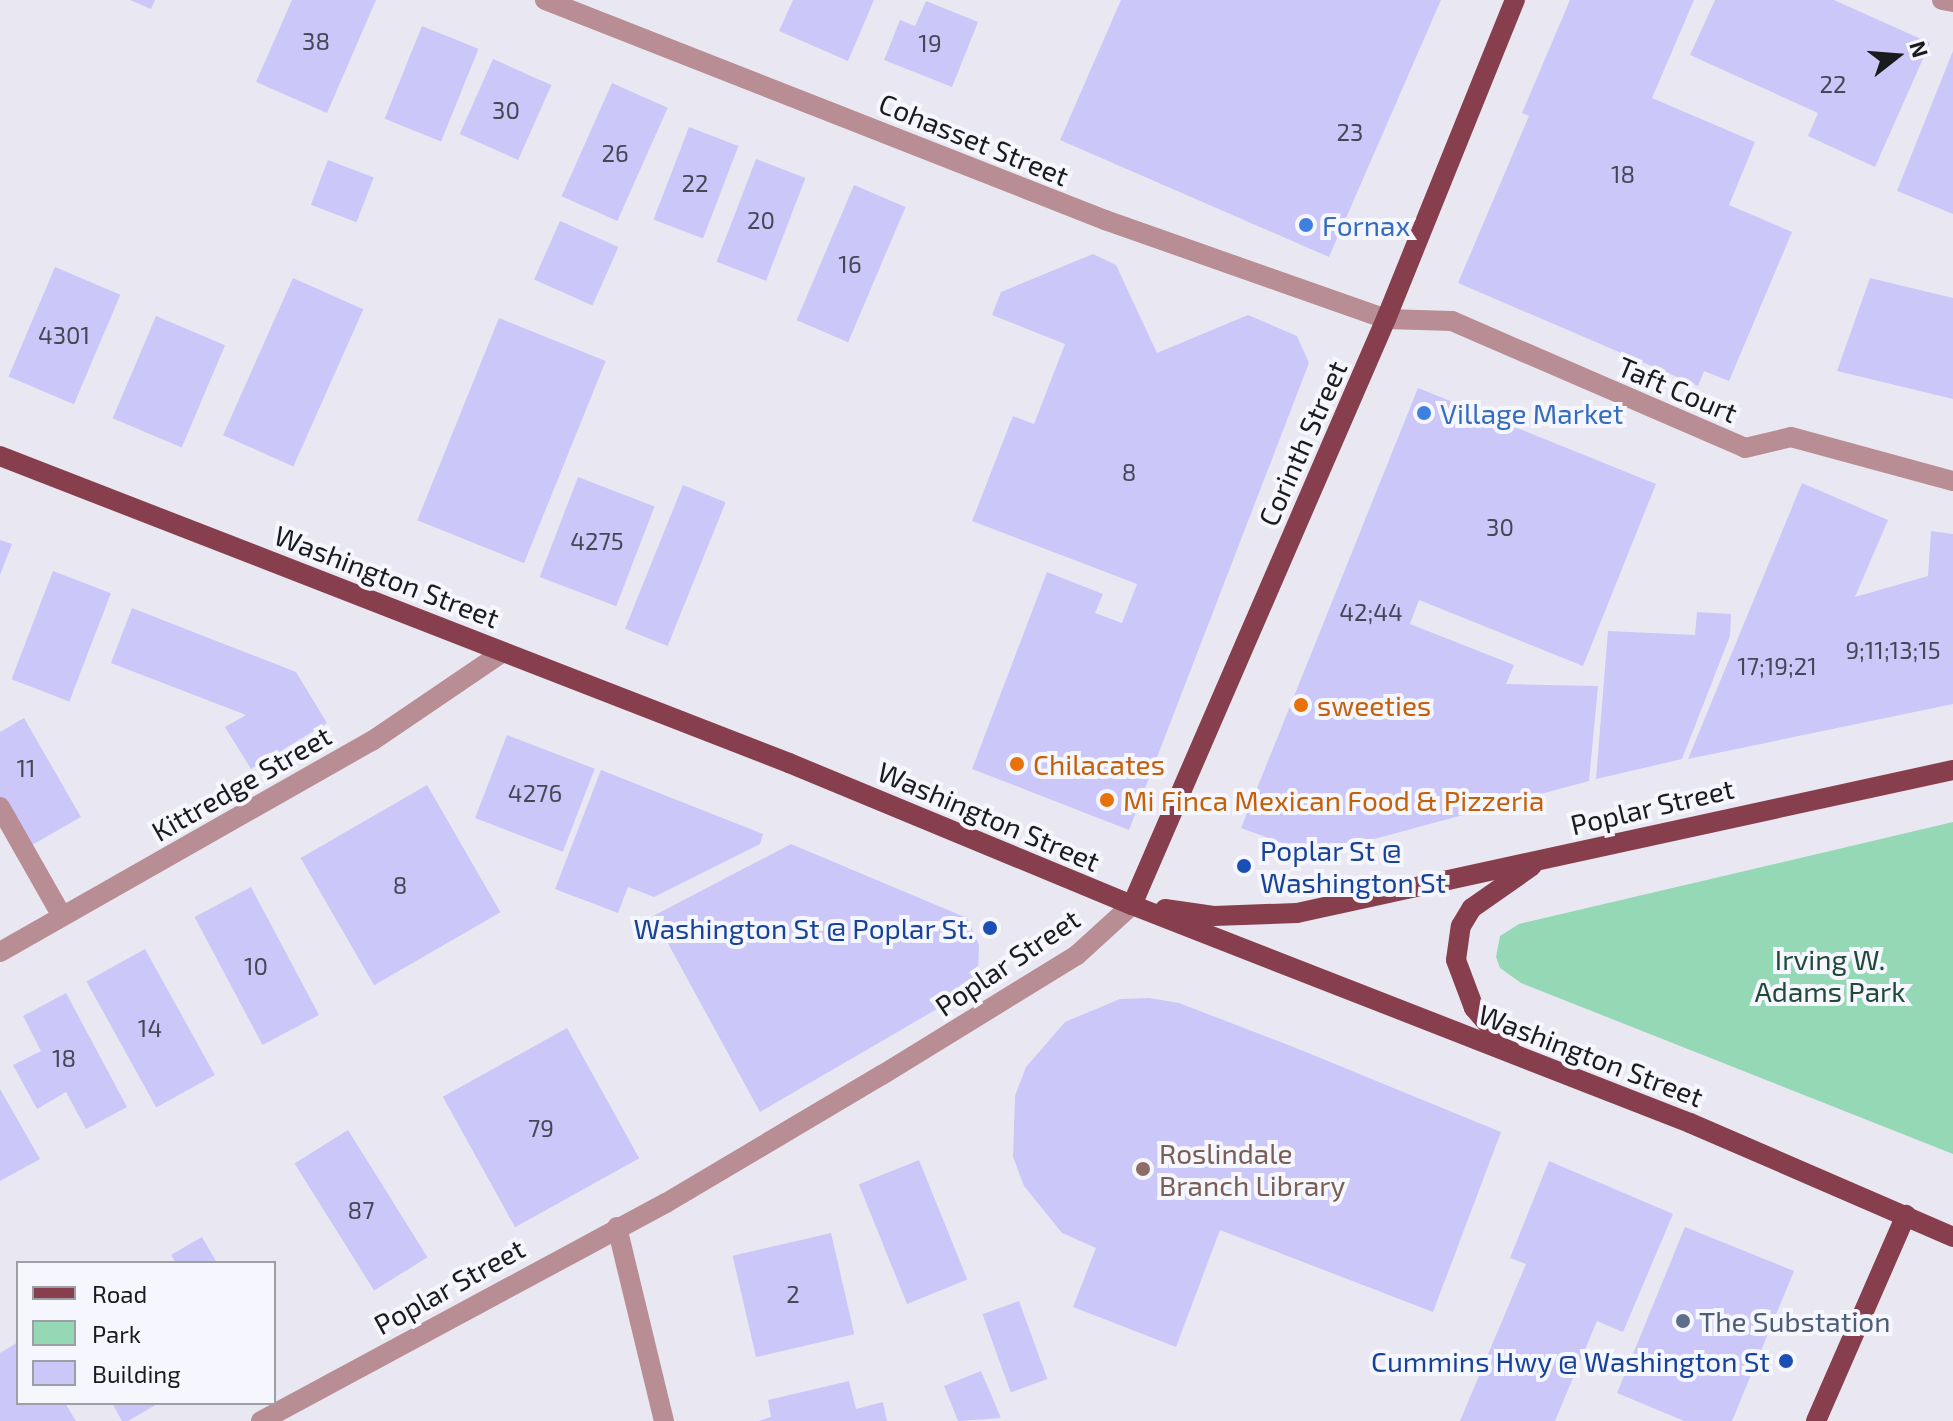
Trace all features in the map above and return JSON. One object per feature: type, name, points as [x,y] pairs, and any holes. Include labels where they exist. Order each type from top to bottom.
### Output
[{"type":"main road","name":"Corinth Street","points":[[1132,905],[1386,319],[1515,0]]},
{"type":"main road","name":"Washington Street","points":[[0,456],[503,652],[1517,1057],[1953,1237]]},
{"type":"main road","name":"Poplar Street","points":[[1132,905],[1214,916],[1297,913],[1953,770]]},
{"type":"main road","points":[[1517,1057],[1474,1008],[1456,960],[1461,926],[1472,908],[1542,860]]},
{"type":"main road","points":[[1816,1421],[1906,1215]]},
{"type":"street","name":"Cohasset Street","points":[[545,0],[1105,220],[1386,319]]},
{"type":"street","points":[[1942,0],[1953,2]]},
{"type":"street","name":"Taft Court","points":[[1386,319],[1452,321],[1745,448],[1791,437],[1953,481]]},
{"type":"street","name":"Kittredge Street","points":[[0,952],[372,741],[503,652]]},
{"type":"street","points":[[0,807],[62,916]]},
{"type":"street","name":"Poplar Street","points":[[261,1421],[666,1203],[1077,955],[1132,905]]},
{"type":"street","points":[[617,1227],[664,1421]]},
{"type":"green space","name":"Irving W. Adams Park","points":[[1953,822],[1953,1154],[1521,983],[1500,968],[1496,957],[1500,936],[1519,924]]},
{"type":"building","points":[[130,0],[155,0],[151,9]]},
{"type":"building","points":[[292,0],[376,0],[327,113],[256,82]]},
{"type":"building","points":[[793,0],[874,0],[848,61],[779,31]]},
{"type":"building","points":[[1121,0],[1441,0],[1329,257],[1060,140]]},
{"type":"building","points":[[1570,0],[1694,0],[1652,98],[1755,142],[1729,205],[1792,232],[1729,381],[1704,371],[1698,386],[1458,283],[1529,116],[1522,113]]},
{"type":"building","points":[[1715,0],[1834,0],[1930,43],[1875,167],[1808,136],[1818,113],[1690,55]]},
{"type":"building","points":[[926,1],[978,22],[952,87],[884,60],[900,20],[915,26]]},
{"type":"building","points":[[422,26],[479,49],[441,142],[385,119]]},
{"type":"building","points":[[1953,51],[1953,214],[1897,191]]},
{"type":"building","points":[[493,59],[551,85],[518,160],[460,134]]},
{"type":"building","points":[[612,83],[668,108],[617,221],[562,196]]},
{"type":"building","points":[[689,127],[738,146],[703,238],[654,219]]},
{"type":"building","points":[[756,159],[805,178],[766,281],[717,262]]},
{"type":"building","points":[[328,160],[374,178],[357,222],[311,205]]},
{"type":"building","points":[[854,185],[906,207],[848,342],[797,320]]},
{"type":"building","points":[[560,221],[618,247],[592,305],[534,279]]},
{"type":"building","points":[[1093,254],[1116,265],[1157,353],[1248,315],[1297,336],[1309,363],[1129,830],[972,769],[1047,572],[1103,594],[1095,613],[1122,623],[1137,584],[972,521],[1013,416],[1034,424],[1065,344],[992,315],[1001,292]]},
{"type":"building","points":[[55,267],[120,295],[74,404],[9,377]]},
{"type":"building","points":[[293,278],[363,309],[293,466],[223,435]]},
{"type":"building","points":[[1870,278],[1953,298],[1953,399],[1837,371]]},
{"type":"building","points":[[156,316],[225,345],[182,447],[113,418]]},
{"type":"building","points":[[499,318],[606,361],[524,563],[417,520]]},
{"type":"building","points":[[1418,388],[1656,484],[1583,666],[1419,600],[1410,624],[1514,665],[1506,684],[1598,686],[1589,781],[1315,855],[1241,828]]},
{"type":"building","points":[[578,477],[655,506],[616,606],[540,577]]},
{"type":"building","points":[[1802,483],[1888,520],[1855,597],[1928,576],[1931,531],[1953,534],[1953,704],[1688,759]]},
{"type":"building","points":[[683,485],[726,502],[668,646],[625,629]]},
{"type":"building","points":[[0,540],[12,544],[0,575]]},
{"type":"building","points":[[53,571],[111,593],[69,702],[11,679]]},
{"type":"building","points":[[132,608],[296,672],[327,723],[251,769],[225,727],[246,715],[111,663]]},
{"type":"building","points":[[1697,612],[1731,614],[1730,636],[1682,759],[1596,779],[1608,631],[1695,635]]},
{"type":"building","points":[[24,718],[81,817],[25,849],[0,805],[0,732]]},
{"type":"building","points":[[507,735],[595,769],[563,852],[475,818]]},
{"type":"building","points":[[601,770],[763,834],[760,844],[654,897],[628,887],[618,913],[555,889]]},
{"type":"building","points":[[427,785],[500,912],[374,985],[301,858]]},
{"type":"building","points":[[791,844],[967,918],[979,945],[978,974],[961,995],[760,1112],[653,916]]},
{"type":"building","points":[[251,887],[319,1015],[263,1045],[194,917]]},
{"type":"building","points":[[145,949],[215,1075],[156,1107],[86,981]]},
{"type":"building","points":[[66,993],[127,1107],[86,1129],[66,1092],[37,1109],[13,1065],[41,1051],[23,1016]]},
{"type":"building","points":[[1149,998],[1179,1003],[1501,1132],[1433,1312],[1220,1230],[1176,1347],[1073,1307],[1096,1248],[1062,1233],[1024,1186],[1013,1157],[1015,1096],[1026,1067],[1065,1022],[1120,999]]},
{"type":"building","points":[[567,1028],[639,1158],[515,1227],[443,1097]]},
{"type":"building","points":[[0,1089],[40,1159],[0,1181]]},
{"type":"building","points":[[348,1130],[427,1257],[374,1291],[295,1163]]},
{"type":"building","points":[[919,1160],[967,1280],[907,1304],[859,1184]]},
{"type":"building","points":[[1549,1161],[1673,1214],[1623,1332],[1597,1321],[1555,1421],[1460,1421],[1526,1264],[1510,1258]]},
{"type":"building","points":[[1685,1227],[1794,1271],[1732,1421],[1684,1421],[1617,1393]]},
{"type":"building","points":[[831,1233],[854,1334],[756,1357],[733,1256]]},
{"type":"building","points":[[202,1237],[216,1261],[175,1261],[171,1255]]},
{"type":"building","points":[[1019,1301],[1047,1379],[1011,1392],[982,1314]]},
{"type":"building","points":[[16,1343],[16,1405],[66,1405],[76,1421],[0,1421],[0,1353]]},
{"type":"building","points":[[981,1371],[1001,1418],[958,1421],[944,1386]]},
{"type":"building","points":[[849,1381],[856,1409],[883,1402],[887,1421],[758,1421],[771,1417],[768,1400]]},
{"type":"building","points":[[113,1405],[156,1405],[128,1421],[122,1421]]},
{"type":"place","name":"Fornax","points":[[1306,225]]},
{"type":"place","name":"Village Market","points":[[1424,413]]},
{"type":"place","name":"sweeties","points":[[1301,705]]},
{"type":"place","name":"Chilacates","points":[[1017,764]]},
{"type":"place","name":"Mi Finca Mexican Food & Pizzeria","points":[[1107,800]]},
{"type":"place","name":"Poplar St @ Washington St","points":[[1244,866]]},
{"type":"place","name":"Washington St @ Poplar St.","points":[[990,928]]},
{"type":"place","name":"Roslindale Branch Library","points":[[1143,1169]]},
{"type":"place","name":"The Substation","points":[[1683,1321]]},
{"type":"place","name":"Cummins Hwy @ Washington St","points":[[1786,1361]]}]
